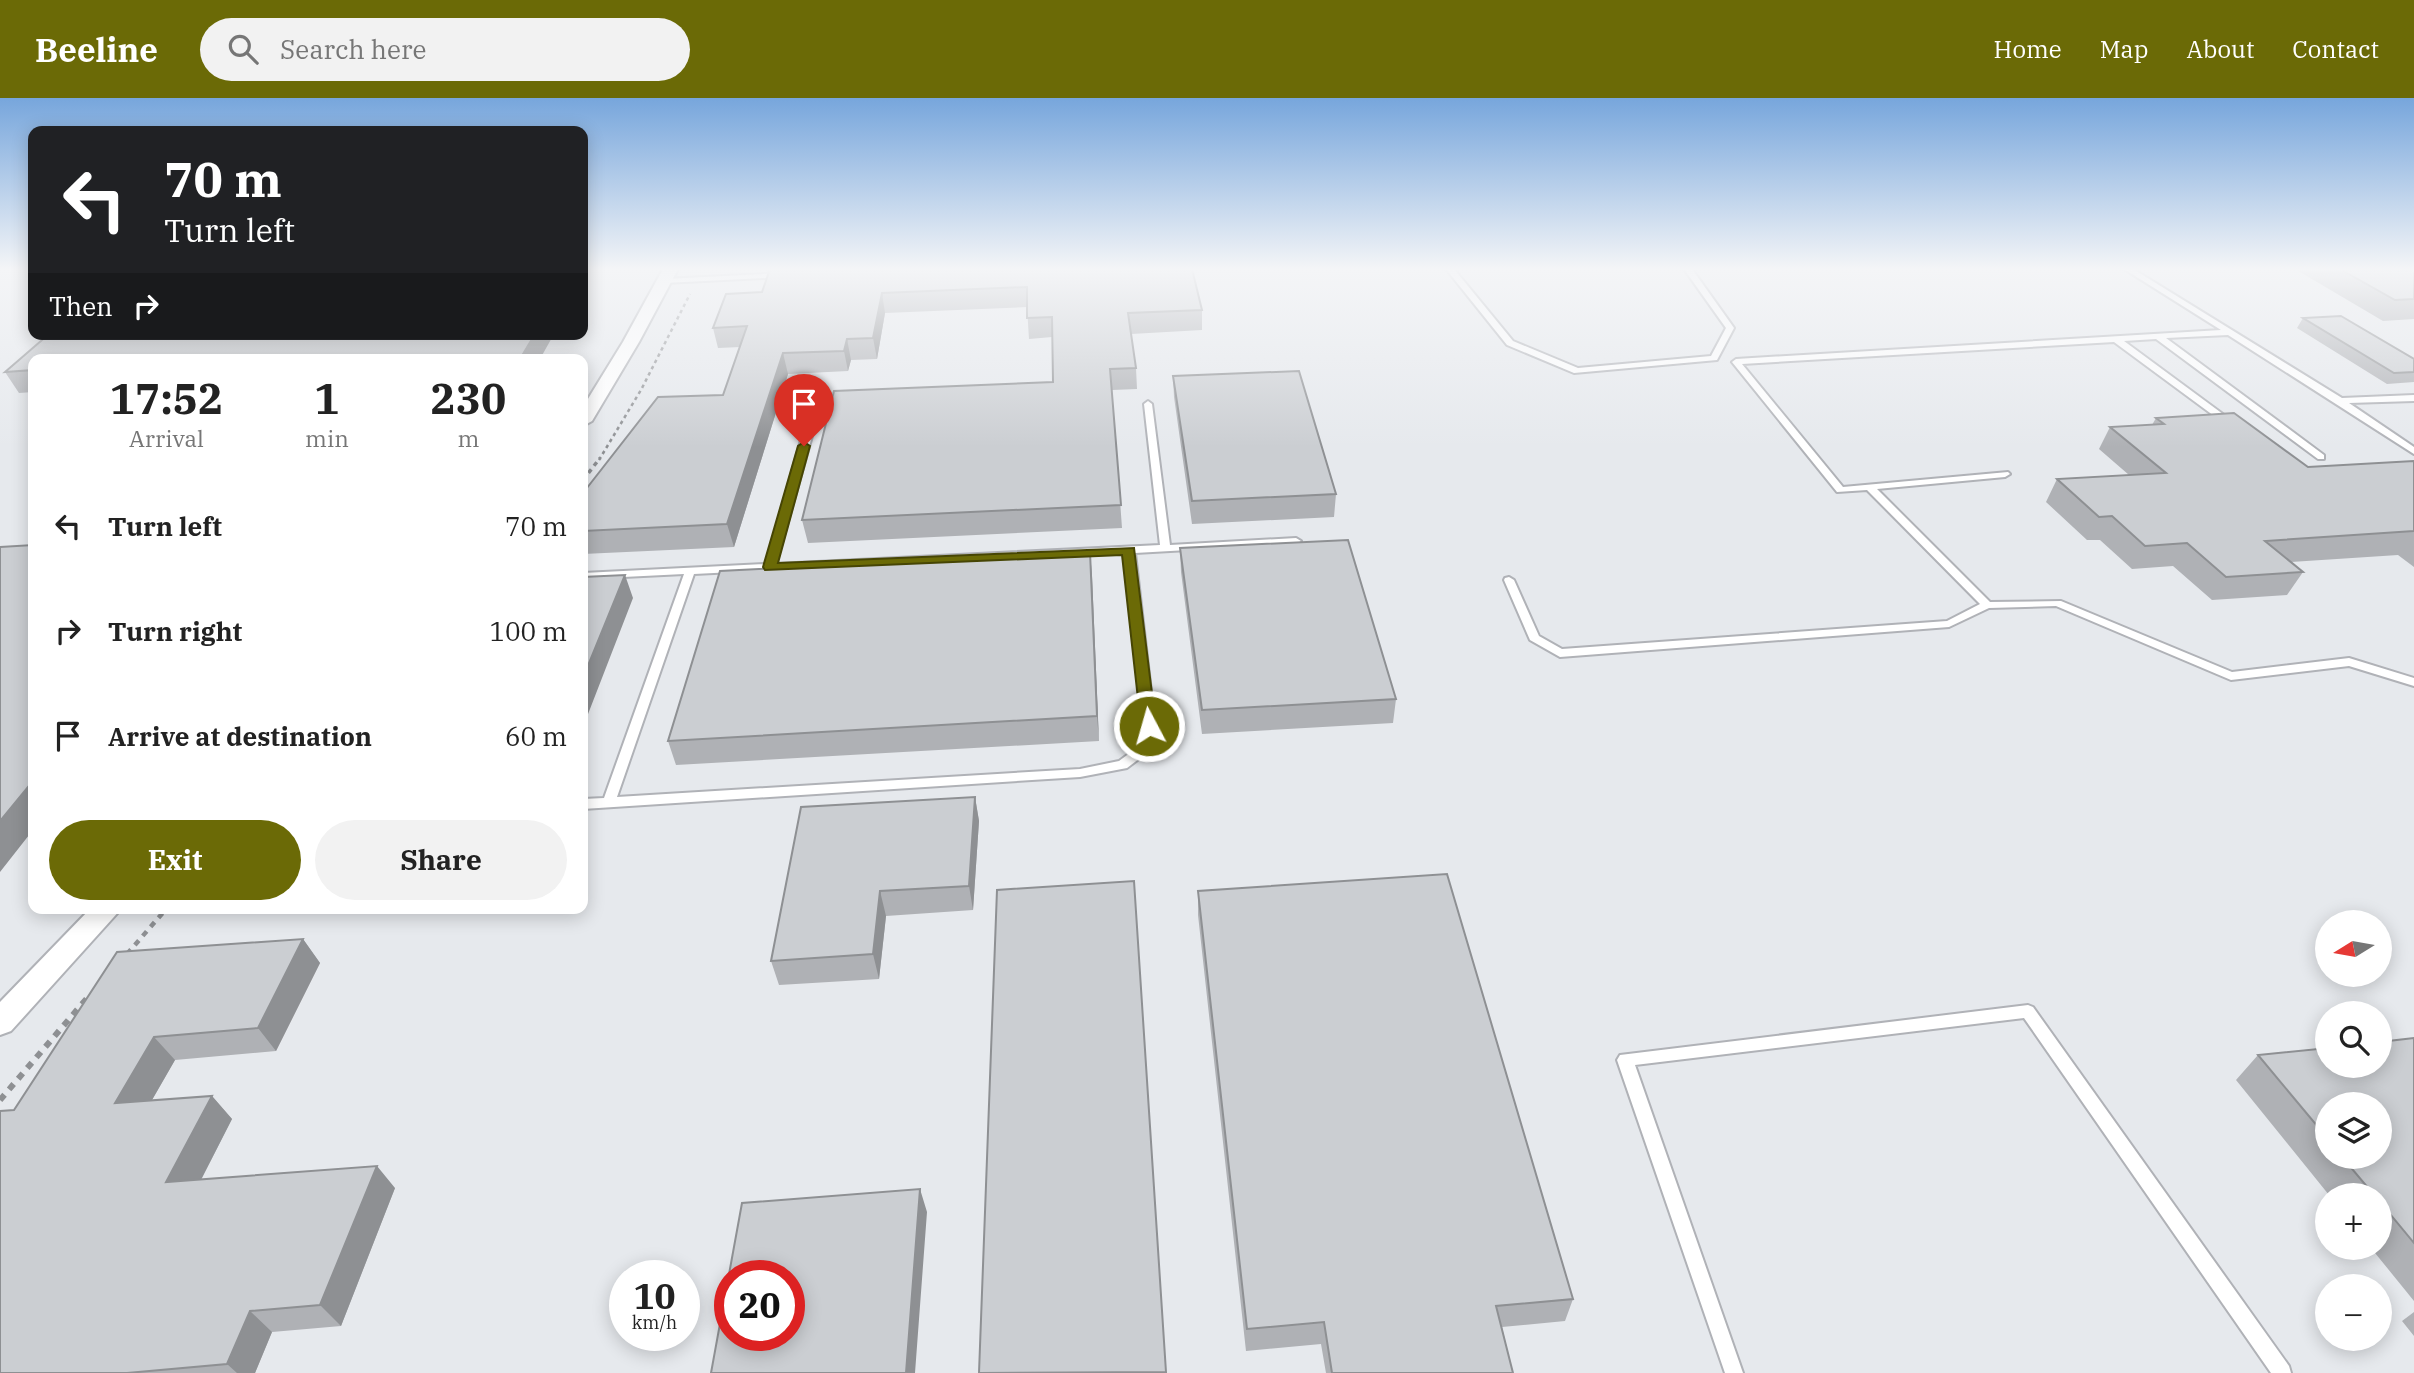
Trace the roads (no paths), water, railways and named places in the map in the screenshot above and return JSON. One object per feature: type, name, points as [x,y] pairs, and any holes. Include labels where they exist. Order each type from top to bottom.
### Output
[{"type":"street","points":[[588,413],[638,328]]},
{"type":"street","points":[[0,1022],[102,914]]},
{"type":"lane","points":[[1498,328],[1510,343],[1577,371],[1714,358],[1730,328]]},
{"type":"lane","points":[[2225,328],[2414,451]]},
{"type":"lane","points":[[2005,474],[1840,490],[1736,362],[2231,332]]},
{"type":"lane","points":[[2157,336],[2321,457]]},
{"type":"lane","points":[[2116,339],[2232,425]]},
{"type":"lane","points":[[2340,401],[2414,398]]},
{"type":"lane","points":[[1148,404],[1165,548]]},
{"type":"lane","points":[[770,567],[811,422]]},
{"type":"lane","points":[[1870,487],[1987,605]]},
{"type":"lane","points":[[588,576],[1296,541]]},
{"type":"lane","points":[[588,804],[1080,773],[1124,765],[1144,749],[1149,726],[1129,550]]},
{"type":"lane","points":[[609,802],[690,571]]},
{"type":"lane","points":[[1509,580],[1534,638],[1560,653],[1949,624],[1987,605],[2057,603],[2231,676],[2349,662],[2414,682]]},
{"type":"lane","points":[[1734,1373],[1625,1060],[2028,1011],[2282,1373]]}]
